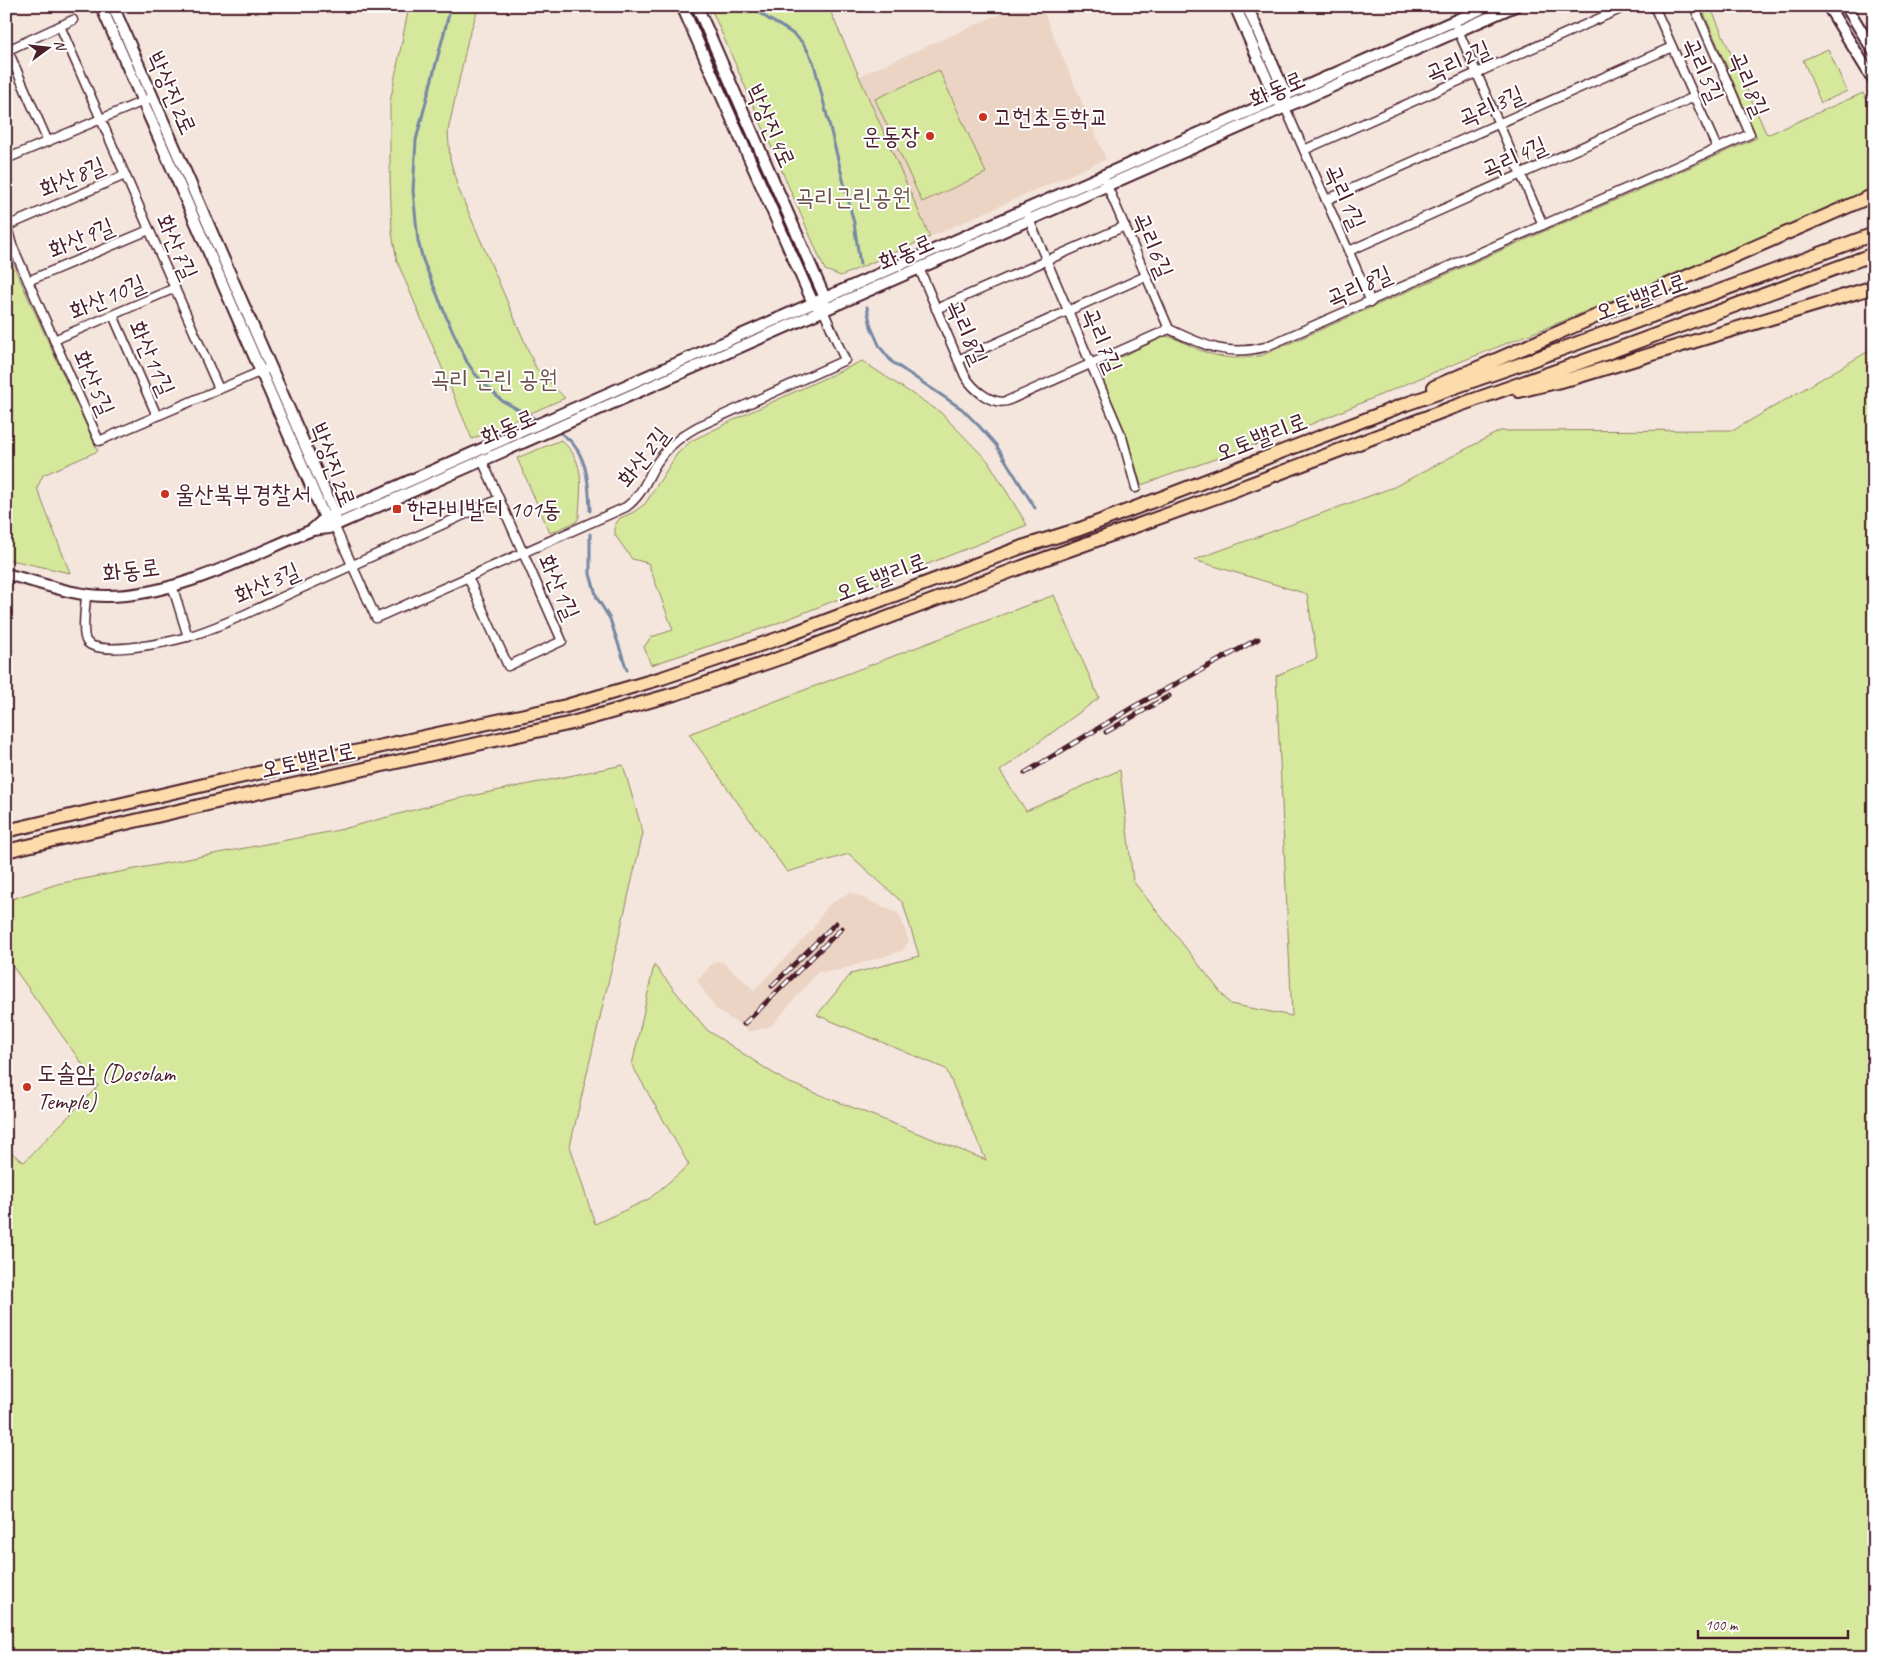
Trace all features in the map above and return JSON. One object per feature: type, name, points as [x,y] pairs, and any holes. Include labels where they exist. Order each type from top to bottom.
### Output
[{"type":"highway","points":[[1382,413],[1456,376],[1874,195]]},
{"type":"highway","name":"오토밸리로","points":[[6,831],[230,779],[566,706],[662,678],[783,637],[1022,547],[1080,529],[1382,413],[1874,234]]},
{"type":"highway","name":"오토밸리로","points":[[6,851],[554,727],[678,693],[790,655],[1451,408],[1613,351],[1874,254]]},
{"type":"highway","points":[[1451,408],[1572,378],[1874,288]]},
{"type":"street","name":"박상진2로","points":[[101,6],[148,99]]},
{"type":"street","name":"박상진2로","points":[[113,6],[148,99],[334,526]]},
{"type":"street","name":"박상진4로","points":[[682,6],[812,304]]},
{"type":"street","name":"박상진4로","points":[[697,6],[825,298]]},
{"type":"street","points":[[1235,6],[1281,97]]},
{"type":"street","points":[[1247,6],[1285,107]]},
{"type":"street","name":"화동로","points":[[312,530],[330,516],[825,298],[1285,107],[1456,26],[1488,6]]},
{"type":"street","name":"화동로","points":[[1105,181],[1281,97],[1456,26],[1515,6]]},
{"type":"street","name":"곡리2길","points":[[1304,150],[1627,6]]},
{"type":"street","name":"곡리5길","points":[[1654,6],[1717,148]]},
{"type":"street","name":"곡리8길","points":[[919,268],[965,376],[972,385],[990,398],[1004,402],[1169,329],[1214,348],[1227,351],[1252,351],[1278,343],[1750,134],[1694,6]]},
{"type":"street","points":[[1828,6],[1874,81]]},
{"type":"street","points":[[1846,6],[1874,52]]},
{"type":"street","points":[[48,142],[7,48],[73,20]]},
{"type":"street","name":"화산7길","points":[[60,26],[219,389]]},
{"type":"street","points":[[1456,26],[1543,225]]},
{"type":"street","name":"곡리3길","points":[[1326,200],[1672,47]]},
{"type":"street","name":"곡리4길","points":[[1348,251],[1694,97]]},
{"type":"street","points":[[6,160],[148,99]]},
{"type":"street","name":"곡리1길","points":[[1285,107],[1371,302]]},
{"type":"street","name":"화산8길","points":[[6,225],[125,175]]},
{"type":"street","name":"곡리6길","points":[[1105,181],[1169,329]]},
{"type":"street","name":"화동로","points":[[6,574],[68,591],[106,596],[134,594],[200,577],[312,530],[334,526],[919,268],[1027,215]]},
{"type":"street","name":"곡리7길","points":[[1027,215],[1122,437],[1136,488]]},
{"type":"street","name":"화산5길","points":[[6,225],[12,245],[100,441],[266,369]]},
{"type":"street","points":[[936,309],[1125,226]]},
{"type":"street","name":"화산9길","points":[[28,281],[149,230]]},
{"type":"street","points":[[958,360],[1146,276]]},
{"type":"street","name":"화산10길","points":[[54,340],[175,288]]},
{"type":"street","points":[[812,304],[823,310],[825,298]]},
{"type":"street","name":"화산2길","points":[[334,526],[376,618],[626,507],[640,493],[662,456],[684,434],[697,426],[845,360],[823,310]]},
{"type":"street","name":"화산11길","points":[[113,315],[158,416]]},
{"type":"street","name":"화산1길","points":[[468,577],[508,666],[562,641],[482,460]]},
{"type":"street","name":"화산3길","points":[[86,594],[84,637],[88,644],[95,648],[140,647],[188,637],[352,566],[499,499]]},
{"type":"street","points":[[172,585],[188,637]]},
{"type":"shaded area","name":"고헌초등학교","points":[[1018,6],[1041,6],[1106,159],[930,237],[859,76]]},
{"type":"shaded area","points":[[850,892],[899,914],[909,941],[902,951],[836,971],[818,972],[771,1026],[750,1032],[716,1009],[697,981],[711,965],[716,961],[724,963],[754,990],[812,930],[827,906]]},
{"type":"green space","name":"곡리 근린 공원","points":[[409,6],[479,6],[468,39],[448,131],[450,159],[458,188],[536,368],[565,398],[472,439],[397,261],[392,233],[390,102]]},
{"type":"green space","name":"곡리근린공원","points":[[710,6],[828,6],[930,237],[841,276],[825,270]]},
{"type":"green space","points":[[1701,6],[1710,6],[1766,133],[1769,134],[1863,93],[1874,113],[1874,189],[1563,321],[1437,371],[1295,431],[1141,485],[1127,436],[1100,374],[1103,365],[1166,336],[1217,356],[1244,358],[1263,355],[1757,138]]},
{"type":"green space","points":[[1828,49],[1847,91],[1821,103],[1803,60]]},
{"type":"green space","name":"운동장","points":[[939,70],[986,173],[922,202],[875,99]]},
{"type":"green space","points":[[6,249],[98,451],[43,475],[37,488],[70,573],[6,559],[6,436],[9,430],[6,420]]},
{"type":"green space","points":[[1874,348],[1874,1657],[6,1657],[6,1149],[24,1162],[98,1086],[6,957],[6,901],[57,884],[339,830],[451,800],[623,765],[643,833],[570,1146],[595,1224],[649,1199],[689,1165],[632,1065],[654,965],[707,1030],[785,1081],[986,1160],[946,1069],[817,1015],[851,974],[919,956],[903,903],[849,854],[787,872],[689,734],[1054,595],[1099,698],[1000,771],[1026,811],[1120,770],[1133,881],[1230,1004],[1292,1016],[1276,676],[1317,658],[1307,594],[1194,560],[1394,487],[1500,431],[1734,430]]},
{"type":"green space","points":[[862,361],[940,412],[988,461],[1027,525],[770,626],[651,665],[644,647],[651,637],[673,630],[648,563],[632,559],[615,535],[615,525],[620,518],[632,513],[645,504],[677,454],[691,441]]},
{"type":"green space","points":[[561,440],[575,457],[578,466],[581,485],[579,517],[576,522],[550,533],[517,458]]},
{"type":"waterway","points":[[451,6],[416,140],[413,191],[418,241],[423,260],[467,362],[476,375],[501,400],[539,421]]},
{"type":"waterway","points":[[752,6],[763,16],[795,35],[806,48],[814,64],[854,223],[860,264]]},
{"type":"waterway","points":[[867,307],[871,327],[880,347],[892,362],[962,409],[979,426],[996,445],[1035,508]]},
{"type":"waterway","points":[[557,431],[575,446],[580,455],[589,488],[590,511]]},
{"type":"waterway","points":[[590,534],[590,574],[597,598],[610,619],[627,670]]},
{"type":"railway","points":[[1025,773],[1135,706],[1258,639]]},
{"type":"railway","points":[[1106,732],[1169,696]]},
{"type":"railway","points":[[772,986],[836,923]]},
{"type":"railway","points":[[744,1024],[842,928]]},
{"type":"place","name":"고헌초등학교","points":[[983,117]]},
{"type":"place","name":"운동장","points":[[930,136]]},
{"type":"place","name":"울산북부경찰서","points":[[165,494]]},
{"type":"place","name":"한라비발디 101동","points":[[397,509]]},
{"type":"place","name":"도솔암 (Dosolam Temple)","points":[[27,1087]]}]
